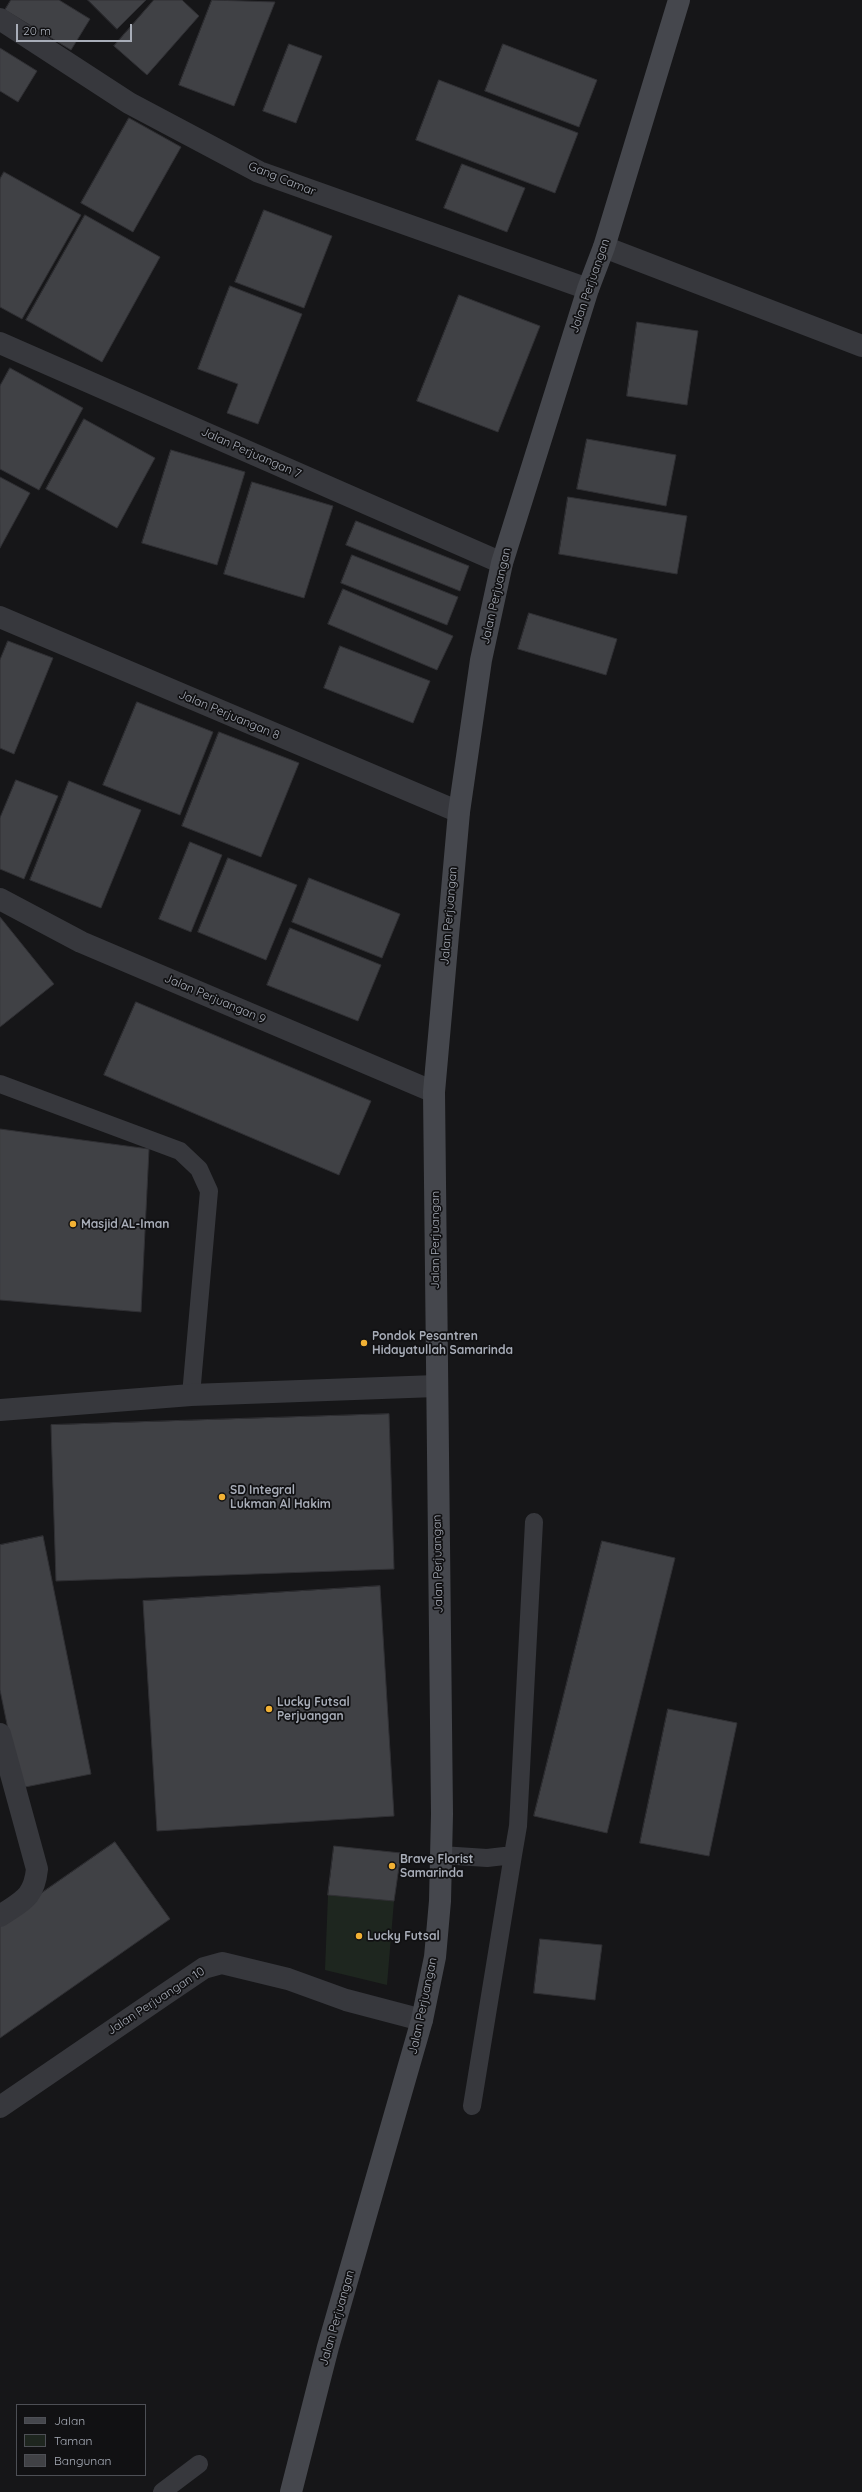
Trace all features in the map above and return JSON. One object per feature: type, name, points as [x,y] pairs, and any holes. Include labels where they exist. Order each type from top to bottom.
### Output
[{"type":"street","name":"Jalan Perjuangan","points":[[291,2492],[328,2347],[422,2020],[434,1957],[440,1901],[441,1855],[434,1092],[459,812],[481,660],[502,563],[588,289],[604,247],[680,0]]},
{"type":"street","name":"Gang Camar","points":[[0,19],[129,103],[259,172],[588,289]]},
{"type":"street","points":[[604,247],[862,346]]},
{"type":"street","name":"Jalan Perjuangan 7","points":[[0,342],[502,563]]},
{"type":"street","name":"Jalan Perjuangan 8","points":[[0,618],[459,812]]},
{"type":"street","name":"Jalan Perjuangan 9","points":[[0,899],[81,942],[434,1092]]},
{"type":"street","points":[[0,1410],[191,1395],[436,1386]]},
{"type":"street","points":[[0,1734],[37,1869],[35,1885],[29,1895],[0,1916]]},
{"type":"street","name":"Jalan Perjuangan 10","points":[[0,2107],[204,1968],[222,1963],[288,1980],[346,2000],[422,2020]]},
{"type":"lane","points":[[0,1084],[180,1151],[199,1169],[209,1191],[191,1395]]},
{"type":"lane","points":[[472,2106],[518,1826],[534,1522]]},
{"type":"lane","points":[[441,1855],[487,1858],[513,1854]]},
{"type":"lane","points":[[162,2492],[199,2464]]},
{"type":"green space","name":"Lucky Futsal","points":[[328,1895],[394,1901],[387,1985],[325,1970]]},
{"type":"building","points":[[11,0],[59,0],[90,19],[71,50],[5,10]]},
{"type":"building","points":[[88,0],[146,0],[117,29]]},
{"type":"building","points":[[154,0],[182,0],[199,16],[147,75],[114,46]]},
{"type":"building","points":[[212,0],[275,2],[234,106],[179,85]]},
{"type":"building","points":[[289,44],[322,56],[296,123],[263,111]]},
{"type":"building","points":[[503,44],[597,80],[579,127],[485,91]]},
{"type":"building","points":[[0,48],[37,71],[18,102],[0,91]]},
{"type":"building","points":[[439,80],[578,133],[555,193],[416,140]]},
{"type":"building","points":[[129,118],[181,147],[133,232],[81,203]]},
{"type":"building","points":[[462,164],[525,188],[507,232],[444,208]]},
{"type":"building","points":[[4,172],[81,215],[22,319],[0,307],[0,179]]},
{"type":"building","points":[[264,210],[332,236],[304,308],[235,282]]},
{"type":"building","points":[[85,215],[160,257],[102,362],[26,320]]},
{"type":"building","points":[[230,286],[302,314],[258,424],[227,413],[238,384],[198,369]]},
{"type":"building","points":[[459,295],[540,326],[498,432],[417,401]]},
{"type":"building","points":[[637,322],[698,331],[687,405],[627,396]]},
{"type":"building","points":[[10,368],[83,408],[39,490],[0,469],[0,386]]},
{"type":"building","points":[[84,419],[155,458],[117,528],[46,489]]},
{"type":"building","points":[[587,439],[676,455],[666,506],[577,489]]},
{"type":"building","points":[[171,450],[245,472],[217,565],[142,543]]},
{"type":"building","points":[[0,477],[30,493],[0,548]]},
{"type":"building","points":[[252,482],[333,506],[304,598],[224,574]]},
{"type":"building","points":[[568,497],[687,516],[677,574],[559,554]]},
{"type":"building","points":[[356,521],[469,566],[460,591],[346,545]]},
{"type":"building","points":[[352,555],[458,597],[447,625],[341,583]]},
{"type":"building","points":[[343,589],[453,636],[437,670],[328,624]]},
{"type":"building","points":[[529,613],[617,639],[606,675],[518,649]]},
{"type":"building","points":[[8,641],[53,658],[14,754],[0,748],[0,660]]},
{"type":"building","points":[[340,646],[430,681],[413,723],[324,688]]},
{"type":"building","points":[[137,702],[213,732],[180,815],[103,785]]},
{"type":"building","points":[[219,732],[299,763],[261,857],[182,826]]},
{"type":"building","points":[[16,780],[58,796],[24,879],[0,869],[0,818]]},
{"type":"building","points":[[69,781],[141,810],[101,908],[30,880]]},
{"type":"building","points":[[190,842],[222,855],[191,932],[159,919]]},
{"type":"building","points":[[228,858],[297,885],[266,960],[198,932]]},
{"type":"building","points":[[309,878],[400,914],[382,958],[292,922]]},
{"type":"building","points":[[0,917],[54,984],[0,1027]]},
{"type":"building","points":[[290,928],[381,965],[358,1021],[267,985]]},
{"type":"building","points":[[136,1002],[371,1101],[339,1175],[104,1075]]},
{"type":"building","name":"Masjid AL-Iman","points":[[0,1129],[149,1149],[141,1312],[0,1300]]},
{"type":"building","name":"SD Integral Lukman Al Hakim","points":[[389,1414],[394,1569],[56,1581],[51,1425]]},
{"type":"building","points":[[43,1536],[91,1774],[20,1788],[0,1690],[0,1545]]},
{"type":"building","points":[[602,1541],[675,1558],[607,1833],[534,1816]]},
{"type":"building","name":"Lucky Futsal Perjuangan","points":[[380,1586],[394,1816],[157,1831],[143,1601]]},
{"type":"building","points":[[668,1709],[737,1723],[709,1856],[640,1843]]},
{"type":"building","points":[[115,1842],[170,1919],[0,2038],[0,1922]]},
{"type":"building","points":[[334,1846],[401,1853],[394,1901],[328,1895]]},
{"type":"building","points":[[540,1939],[602,1945],[595,2000],[534,1993]]},
{"type":"place","name":"Masjid AL-Iman","points":[[73,1224]]},
{"type":"place","name":"Pondok Pesantren Hidayatullah Samarinda","points":[[364,1343]]},
{"type":"place","name":"SD Integral Lukman Al Hakim","points":[[222,1497]]},
{"type":"place","name":"Lucky Futsal Perjuangan","points":[[269,1709]]},
{"type":"place","name":"Brave Florist Samarinda","points":[[392,1866]]},
{"type":"place","name":"Lucky Futsal","points":[[359,1936]]}]
